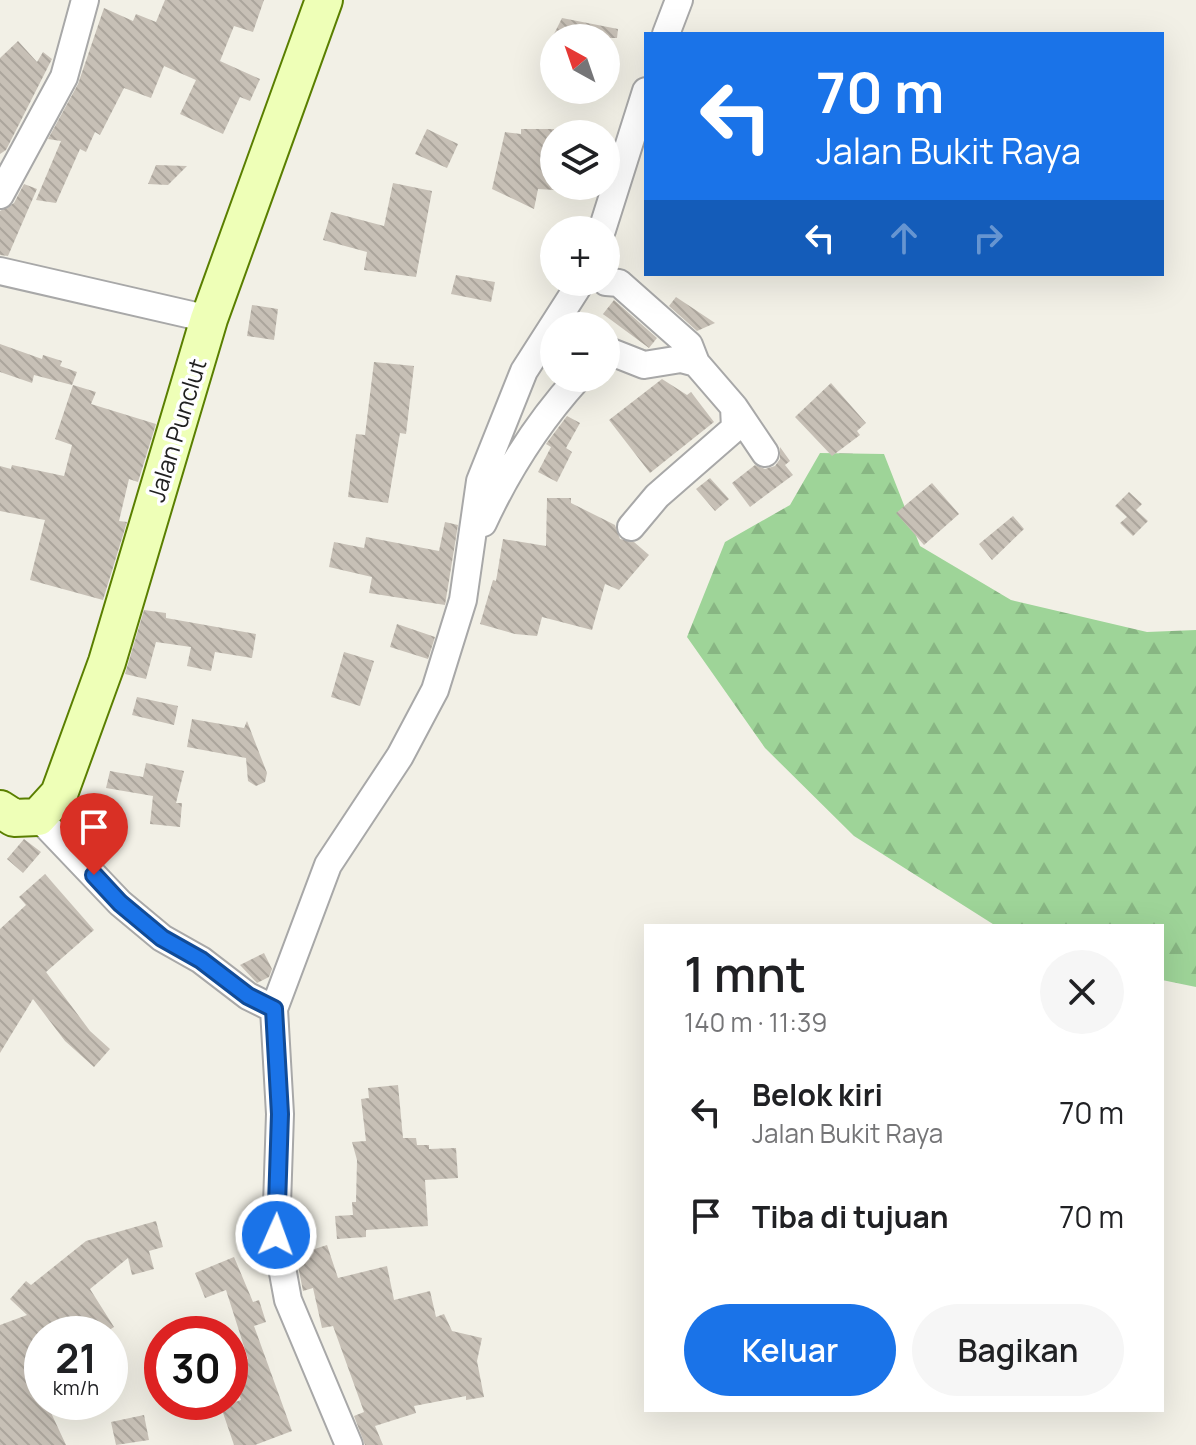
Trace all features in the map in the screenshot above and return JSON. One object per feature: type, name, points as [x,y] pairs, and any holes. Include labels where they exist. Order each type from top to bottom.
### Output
[{"type":"main road","name":"Jalan Punclut","points":[[38,817],[59,794],[107,662],[209,319],[324,0]]},
{"type":"main road","points":[[0,809],[14,818],[38,817]]},
{"type":"street","points":[[0,195],[64,77],[85,0]]},
{"type":"street","points":[[667,32],[679,0]]},
{"type":"street","points":[[606,216],[644,97]]},
{"type":"street","points":[[0,271],[209,319]]},
{"type":"street","points":[[620,284],[689,345],[696,363],[734,407],[765,453]]},
{"type":"street","points":[[349,1445],[297,1328],[288,1300],[276,1235],[280,1114],[274,1009],[328,865],[400,756],[435,690],[463,600],[480,481],[524,371],[572,296]]},
{"type":"street","points":[[620,356],[644,365],[681,359],[696,363]]},
{"type":"street","points":[[469,552],[502,481],[543,416],[565,392]]},
{"type":"street","points":[[631,527],[657,496],[735,428],[734,407]]},
{"type":"street","points":[[38,817],[120,903],[162,938],[201,960],[248,996],[274,1009]]},
{"type":"green space","points":[[820,453],[884,454],[920,546],[1011,600],[1147,632],[1196,630],[1196,987],[1164,980],[1164,924],[993,924],[854,836],[765,748],[687,637],[725,542],[790,505]]},
{"type":"building","points":[[165,0],[264,0],[253,32],[234,26],[220,61],[260,79],[250,101],[240,97],[223,134],[180,114],[196,80],[164,66],[151,98],[124,88],[100,135],[95,132],[86,152],[80,149],[56,203],[36,200],[61,141],[48,139],[78,84],[104,8],[133,21],[136,14],[156,22]]},
{"type":"building","points":[[562,18],[593,24],[559,24]]},
{"type":"building","points":[[18,41],[37,62],[43,52],[52,59],[6,150],[0,154],[0,58]]},
{"type":"building","points":[[427,129],[458,144],[447,168],[415,154]]},
{"type":"building","points":[[521,129],[540,129],[540,189],[534,209],[492,189],[505,132],[521,134]]},
{"type":"building","points":[[156,165],[187,166],[168,185],[148,184]]},
{"type":"building","points":[[393,183],[432,191],[416,277],[364,270],[367,252],[323,240],[331,212],[384,226]]},
{"type":"building","points":[[24,184],[37,189],[8,256],[0,255],[0,211],[14,203]]},
{"type":"building","points":[[456,275],[495,282],[491,302],[451,294]]},
{"type":"building","points":[[676,297],[715,323],[697,331],[669,306]]},
{"type":"building","points":[[614,300],[657,338],[649,348],[620,327],[620,312],[605,312]]},
{"type":"building","points":[[252,305],[278,309],[274,340],[247,336]]},
{"type":"building","points":[[0,344],[42,359],[43,355],[62,361],[60,366],[77,372],[72,385],[34,375],[32,383],[0,372]]},
{"type":"building","points":[[374,362],[414,366],[406,434],[400,433],[388,503],[348,497],[356,434],[365,435]]},
{"type":"building","points":[[662,379],[687,395],[691,392],[714,422],[650,473],[609,420]]},
{"type":"building","points":[[831,383],[866,423],[857,431],[860,435],[832,456],[795,417]]},
{"type":"building","points":[[73,385],[96,392],[91,404],[156,424],[138,482],[129,479],[119,521],[127,522],[103,600],[30,580],[45,520],[0,511],[0,466],[11,469],[12,465],[64,476],[72,445],[55,439]]},
{"type":"building","points":[[567,416],[580,423],[566,448],[572,452],[557,482],[538,472],[551,447],[546,444]]},
{"type":"building","points":[[780,447],[790,461],[785,465],[793,475],[750,507],[732,483],[755,465],[765,469],[775,466],[780,459]]},
{"type":"building","points":[[710,478],[729,499],[715,511],[696,489]]},
{"type":"building","points":[[932,483],[959,514],[924,545],[896,513]]},
{"type":"building","points":[[1129,492],[1142,504],[1136,510],[1148,521],[1133,536],[1120,523],[1127,517],[1115,506]]},
{"type":"building","points":[[547,498],[571,498],[571,503],[615,525],[620,539],[634,542],[649,555],[619,590],[605,584],[592,630],[542,617],[537,636],[515,634],[480,624],[493,580],[496,581],[503,539],[546,546]]},
{"type":"building","points":[[1013,516],[1024,529],[992,560],[979,544]]},
{"type":"building","points":[[445,522],[458,525],[445,605],[369,593],[372,577],[329,567],[334,542],[364,548],[366,537],[439,551]]},
{"type":"building","points":[[144,610],[166,613],[166,618],[256,634],[252,658],[215,652],[211,671],[187,666],[191,647],[156,642],[146,679],[125,674]]},
{"type":"building","points":[[397,624],[435,637],[428,659],[390,647]]},
{"type":"building","points":[[344,652],[374,661],[360,706],[331,697]]},
{"type":"building","points":[[137,697],[178,706],[174,725],[132,715]]},
{"type":"building","points":[[192,719],[244,728],[247,721],[267,773],[265,782],[256,786],[248,781],[246,758],[187,747]]},
{"type":"building","points":[[146,763],[184,771],[176,803],[182,803],[180,827],[150,824],[153,796],[106,788],[110,771],[143,777]]},
{"type":"building","points":[[24,839],[41,852],[23,873],[7,859]]},
{"type":"building","points":[[45,874],[94,930],[46,972],[90,1031],[110,1049],[94,1067],[65,1041],[33,999],[0,1053],[0,929],[26,905],[19,897]]},
{"type":"building","points":[[264,953],[272,969],[269,977],[257,983],[240,965]]},
{"type":"building","points":[[398,1085],[403,1138],[416,1138],[417,1145],[429,1145],[429,1149],[456,1148],[458,1178],[425,1180],[428,1226],[366,1230],[366,1237],[337,1239],[335,1216],[353,1215],[352,1202],[356,1202],[357,1160],[352,1142],[366,1141],[361,1099],[369,1098],[368,1088]]},
{"type":"building","points":[[156,1221],[163,1247],[149,1251],[154,1269],[132,1275],[128,1258],[90,1289],[107,1316],[24,1316],[27,1315],[10,1299],[26,1281],[31,1285],[86,1241]]},
{"type":"building","points":[[327,1245],[338,1278],[387,1266],[394,1300],[430,1291],[436,1317],[444,1314],[452,1331],[482,1338],[477,1361],[484,1397],[466,1400],[466,1396],[414,1406],[416,1413],[375,1426],[383,1445],[365,1445],[354,1416],[364,1412],[333,1326],[322,1328],[313,1288],[303,1291],[296,1255]]},
{"type":"building","points":[[234,1257],[253,1302],[259,1300],[266,1322],[254,1326],[292,1431],[255,1445],[234,1445],[225,1420],[248,1420],[248,1316],[234,1316],[226,1290],[205,1298],[195,1273]]},
{"type":"building","points":[[24,1316],[24,1420],[54,1420],[66,1445],[0,1445],[0,1325]]},
{"type":"building","points":[[144,1415],[149,1440],[116,1445],[111,1422]]},
{"type":"route","points":[[94,875],[120,903],[162,938],[201,960],[248,996],[274,1009],[280,1114],[276,1235]]}]
